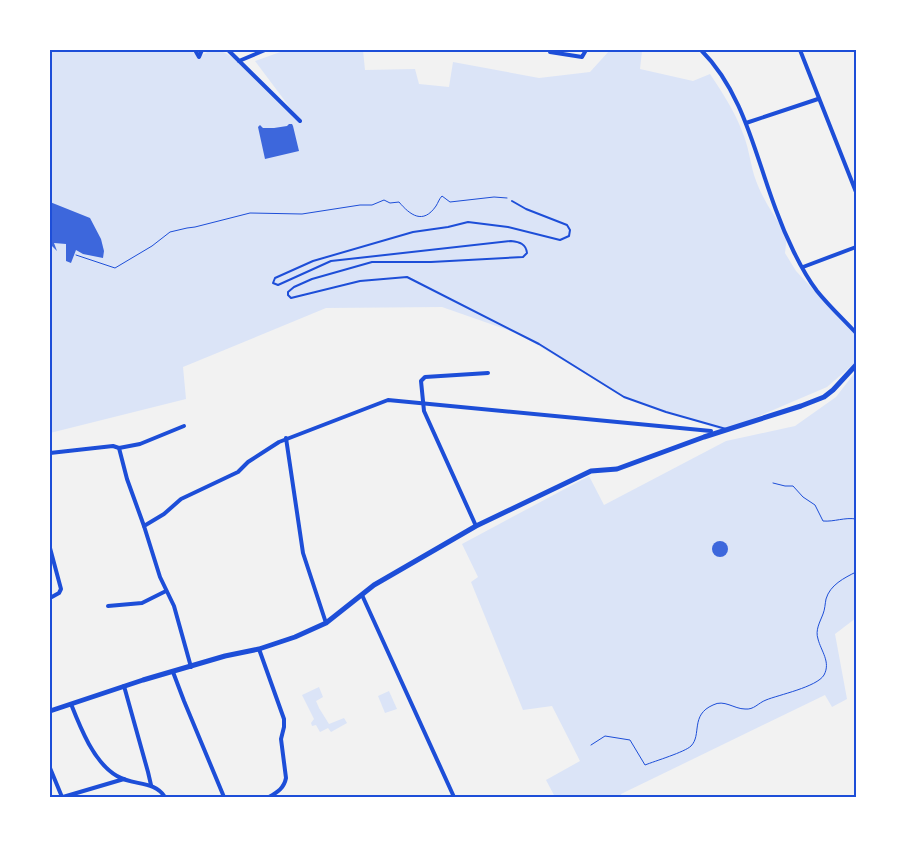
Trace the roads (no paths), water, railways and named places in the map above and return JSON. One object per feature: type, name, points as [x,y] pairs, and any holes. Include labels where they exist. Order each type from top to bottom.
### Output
[{"type":"street","points":[[195,50],[199,57],[202,50]]},
{"type":"street","points":[[228,50],[300,121]]},
{"type":"street","points":[[239,61],[265,50]]},
{"type":"street","points":[[550,52],[582,57],[586,50]]},
{"type":"street","points":[[701,50],[723,76],[746,123],[777,212],[803,267],[816,290],[856,333]]},
{"type":"street","points":[[800,50],[818,100],[856,192]]},
{"type":"street","points":[[746,123],[818,100]]},
{"type":"street","points":[[803,267],[856,247]]},
{"type":"street","points":[[50,711],[124,686],[225,656],[259,649],[295,637],[326,623],[374,585],[476,526],[590,471],[617,468],[728,429],[801,406],[833,390],[856,365]]},
{"type":"street","points":[[476,526],[424,411],[421,381],[422,378],[488,373]]},
{"type":"street","points":[[144,526],[164,514],[181,499],[242,469],[261,452],[286,438],[388,400],[711,431]]},
{"type":"street","points":[[50,453],[113,446],[118,448],[140,444],[184,426]]},
{"type":"street","points":[[286,438],[303,553],[326,623]]},
{"type":"street","points":[[118,448],[166,591],[174,606],[191,667]]},
{"type":"street","points":[[50,548],[61,589],[59,593],[50,598]]},
{"type":"street","points":[[108,606],[142,603],[166,591]]},
{"type":"street","points":[[362,595],[454,797]]},
{"type":"street","points":[[259,649],[284,720],[281,739],[286,778],[285,784],[269,797]]},
{"type":"street","points":[[173,672],[224,797]]},
{"type":"street","points":[[124,686],[151,785]]},
{"type":"street","points":[[71,704],[81,728],[96,754],[115,775],[151,785],[160,790],[165,797]]},
{"type":"street","points":[[50,768],[62,797],[124,779]]},
{"type":"lane","points":[[512,201],[567,225],[570,230],[569,236],[560,240],[508,227],[468,222],[414,232],[313,261],[274,278],[274,283],[278,285],[331,261],[511,241],[518,242],[526,248],[526,254],[523,257],[431,262],[372,262],[312,279],[294,287],[288,292],[288,295],[291,298],[360,281],[407,277],[539,344],[624,397],[666,412],[728,429]]}]
